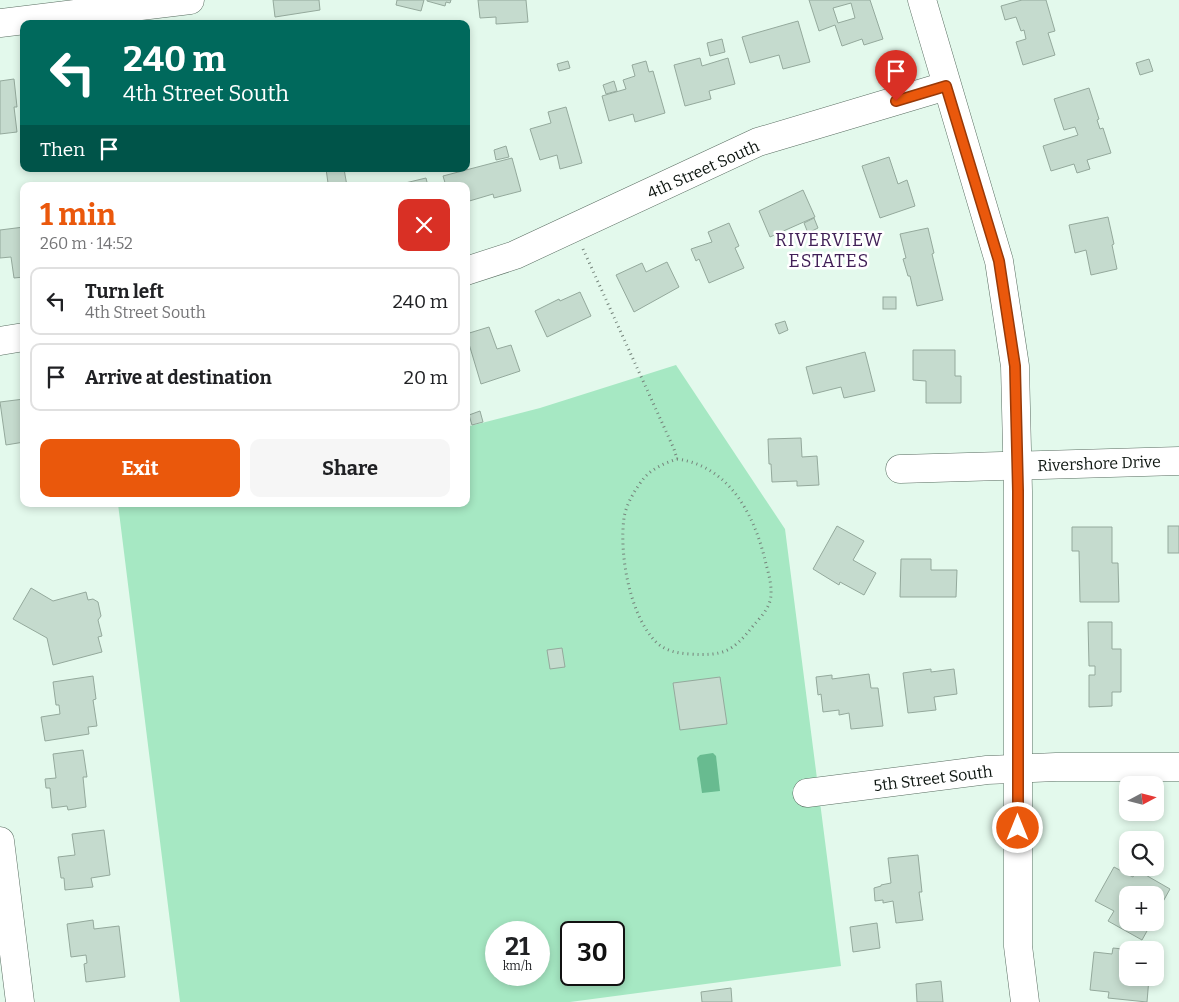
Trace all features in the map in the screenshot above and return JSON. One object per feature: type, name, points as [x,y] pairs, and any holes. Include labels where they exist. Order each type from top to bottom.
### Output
[{"type":"street","points":[[25,20],[190,0]]},
{"type":"street","points":[[922,0],[999,261],[1015,366],[1018,466],[1018,946],[1025,1002]]},
{"type":"street","points":[[0,23],[20,21]]},
{"type":"street","name":"4th Street South","points":[[470,270],[515,254],[758,142],[946,86]]},
{"type":"street","points":[[0,341],[20,338]]},
{"type":"street","name":"Rivershore Drive","points":[[900,469],[1179,461]]},
{"type":"street","name":"5th Street South","points":[[807,793],[987,770],[1056,767],[1179,767]]},
{"type":"street","points":[[0,841],[5,927],[20,1002]]},
{"type":"path","points":[[573,228],[677,459]]},
{"type":"path","points":[[677,459],[698,464],[720,477],[738,497],[752,519],[761,543],[770,583],[770,600],[763,614],[740,643],[726,652],[706,655],[681,653],[666,649],[657,642],[642,624],[632,599],[625,562],[624,517],[633,495],[645,477],[660,466],[677,459]]},
{"type":"shaded area","points":[[676,365],[785,529],[841,966],[570,1002],[180,1002],[118,507],[470,507],[470,426],[540,408]]},
{"type":"shaded area","points":[[713,753],[716,756],[720,791],[702,793],[697,758],[700,755]]},
{"type":"building","points":[[273,0],[319,0],[320,10],[275,17]]},
{"type":"building","points":[[397,0],[424,0],[421,11],[396,5]]},
{"type":"building","points":[[427,0],[451,0],[450,3],[446,2],[445,6]]},
{"type":"building","points":[[478,0],[526,0],[528,22],[496,24],[496,17],[480,18]]},
{"type":"building","points":[[809,0],[870,0],[883,39],[864,45],[862,39],[842,46],[835,25],[819,31]],"holes":[[[851,3],[855,18],[838,23],[833,8]]]},
{"type":"building","points":[[1022,0],[1046,0],[1055,31],[1048,33],[1055,55],[1023,65],[1016,42],[1026,39],[1024,30],[1021,31],[1016,17],[1005,20],[1001,6]]},
{"type":"building","points":[[798,21],[810,62],[783,69],[779,55],[750,63],[742,37]]},
{"type":"building","points":[[722,39],[725,52],[710,56],[707,43]]},
{"type":"building","points":[[700,58],[702,66],[728,58],[735,84],[709,91],[711,99],[685,106],[674,65]]},
{"type":"building","points":[[1149,59],[1153,71],[1140,75],[1136,63]]},
{"type":"building","points":[[568,61],[570,68],[559,71],[557,64]]},
{"type":"building","points":[[646,61],[649,72],[653,71],[665,113],[635,122],[633,114],[609,121],[602,96],[626,89],[623,80],[635,76],[632,65]]},
{"type":"building","points":[[14,79],[17,107],[14,107],[17,132],[0,134],[0,81]]},
{"type":"building","points":[[614,81],[617,91],[606,94],[603,85]]},
{"type":"building","points":[[1089,88],[1099,119],[1097,120],[1100,129],[1103,128],[1111,153],[1087,160],[1090,169],[1077,173],[1074,164],[1051,171],[1043,146],[1078,135],[1075,127],[1064,130],[1054,99]]},
{"type":"building","points":[[566,107],[582,163],[560,169],[557,155],[540,160],[530,129],[551,123],[548,112]]},
{"type":"building","points":[[506,146],[509,157],[496,160],[494,150]]},
{"type":"building","points":[[889,157],[898,184],[907,180],[915,206],[880,218],[862,166]]},
{"type":"building","points":[[512,158],[521,191],[494,198],[493,194],[470,201],[470,182],[445,182],[443,176],[458,172],[470,172],[470,169]]},
{"type":"building","points":[[326,172],[345,172],[346,182],[328,182]]},
{"type":"building","points":[[426,178],[427,182],[409,182]]},
{"type":"building","points":[[803,190],[815,217],[770,237],[759,211]]},
{"type":"building","points":[[1108,217],[1117,269],[1091,275],[1086,250],[1075,253],[1069,225]]},
{"type":"building","points":[[814,218],[818,228],[808,233],[804,223]]},
{"type":"building","points":[[729,223],[739,246],[735,248],[744,268],[709,283],[699,259],[696,261],[691,249],[712,242],[708,232]]},
{"type":"building","points":[[20,228],[20,277],[14,278],[11,257],[0,258],[0,230]]},
{"type":"building","points":[[928,228],[943,300],[917,306],[910,276],[908,276],[903,259],[906,258],[900,234]]},
{"type":"building","points":[[667,262],[679,287],[634,312],[616,275],[642,263],[646,272]]},
{"type":"building","points":[[580,292],[591,316],[547,337],[535,311],[559,299],[560,301]]},
{"type":"building","points":[[883,297],[896,297],[896,309],[883,309]]},
{"type":"building","points":[[785,321],[788,330],[779,334],[775,324]]},
{"type":"building","points":[[489,327],[497,349],[511,345],[520,371],[481,384],[470,347],[470,333]]},
{"type":"building","points":[[913,350],[955,350],[955,376],[961,376],[961,403],[926,403],[926,381],[913,380]]},
{"type":"building","points":[[865,352],[875,391],[844,398],[841,387],[813,394],[806,367]]},
{"type":"building","points":[[20,400],[20,443],[6,445],[0,402]]},
{"type":"building","points":[[480,411],[483,422],[472,425],[470,415]]},
{"type":"building","points":[[801,438],[802,457],[817,456],[819,485],[797,486],[797,481],[772,482],[768,439]]},
{"type":"building","points":[[837,526],[864,541],[853,560],[876,573],[864,595],[840,582],[839,585],[813,569]]},
{"type":"building","points":[[1168,526],[1179,526],[1179,553],[1168,553]]},
{"type":"building","points":[[1072,527],[1112,527],[1112,563],[1118,563],[1119,602],[1080,602],[1079,551],[1072,551]]},
{"type":"building","points":[[901,559],[931,559],[931,570],[957,570],[956,597],[900,597]]},
{"type":"building","points":[[31,588],[53,601],[86,592],[88,600],[93,599],[98,602],[101,616],[98,620],[102,636],[98,637],[102,652],[53,665],[47,638],[13,619]]},
{"type":"building","points":[[1088,622],[1112,622],[1112,649],[1121,649],[1121,692],[1112,692],[1112,706],[1089,707],[1089,675],[1095,675],[1095,666],[1089,666]]},
{"type":"building","points":[[562,648],[565,667],[550,669],[547,650]]},
{"type":"building","points":[[931,669],[931,672],[954,669],[957,694],[934,697],[936,710],[908,713],[903,673]]},
{"type":"building","points":[[869,674],[871,688],[878,688],[883,726],[851,729],[849,713],[839,715],[839,710],[823,712],[821,694],[818,695],[816,677],[832,675],[832,679]]},
{"type":"building","points":[[93,676],[96,699],[93,700],[97,726],[88,727],[89,734],[45,741],[41,717],[60,714],[59,705],[56,705],[53,682]]},
{"type":"building","points":[[720,677],[727,724],[680,730],[673,683]]},
{"type":"building","points":[[83,750],[87,777],[83,777],[86,807],[68,810],[67,806],[52,808],[50,788],[46,788],[45,779],[56,778],[53,754]]},
{"type":"building","points":[[104,830],[110,875],[91,878],[93,887],[65,890],[64,878],[61,878],[58,857],[75,855],[72,834]]},
{"type":"building","points":[[918,855],[922,892],[919,892],[923,920],[896,923],[893,901],[883,903],[883,900],[875,901],[874,888],[891,883],[888,858]]},
{"type":"building","points":[[1114,867],[1119,870],[1119,876],[1147,876],[1170,889],[1164,900],[1164,886],[1119,886],[1119,927],[1108,921],[1114,911],[1095,901]]},
{"type":"building","points":[[93,920],[94,929],[119,926],[125,977],[86,982],[84,964],[87,963],[86,955],[71,957],[67,924]]},
{"type":"building","points":[[877,923],[880,948],[853,952],[850,927]]},
{"type":"building","points":[[1126,931],[1147,931],[1142,940]]},
{"type":"building","points":[[1113,948],[1119,949],[1119,986],[1148,986],[1147,1002],[1108,998],[1109,992],[1090,990],[1094,952],[1112,954]]},
{"type":"building","points":[[941,981],[943,1002],[917,1002],[916,984]]},
{"type":"building","points":[[731,988],[732,1002],[702,1002],[701,992]]},
{"type":"district","name":"RIVERVIEW ESTATES","points":[[829,250]]},
{"type":"route","points":[[896,101],[946,86],[999,261],[1015,366],[1018,491],[1018,828]]}]
